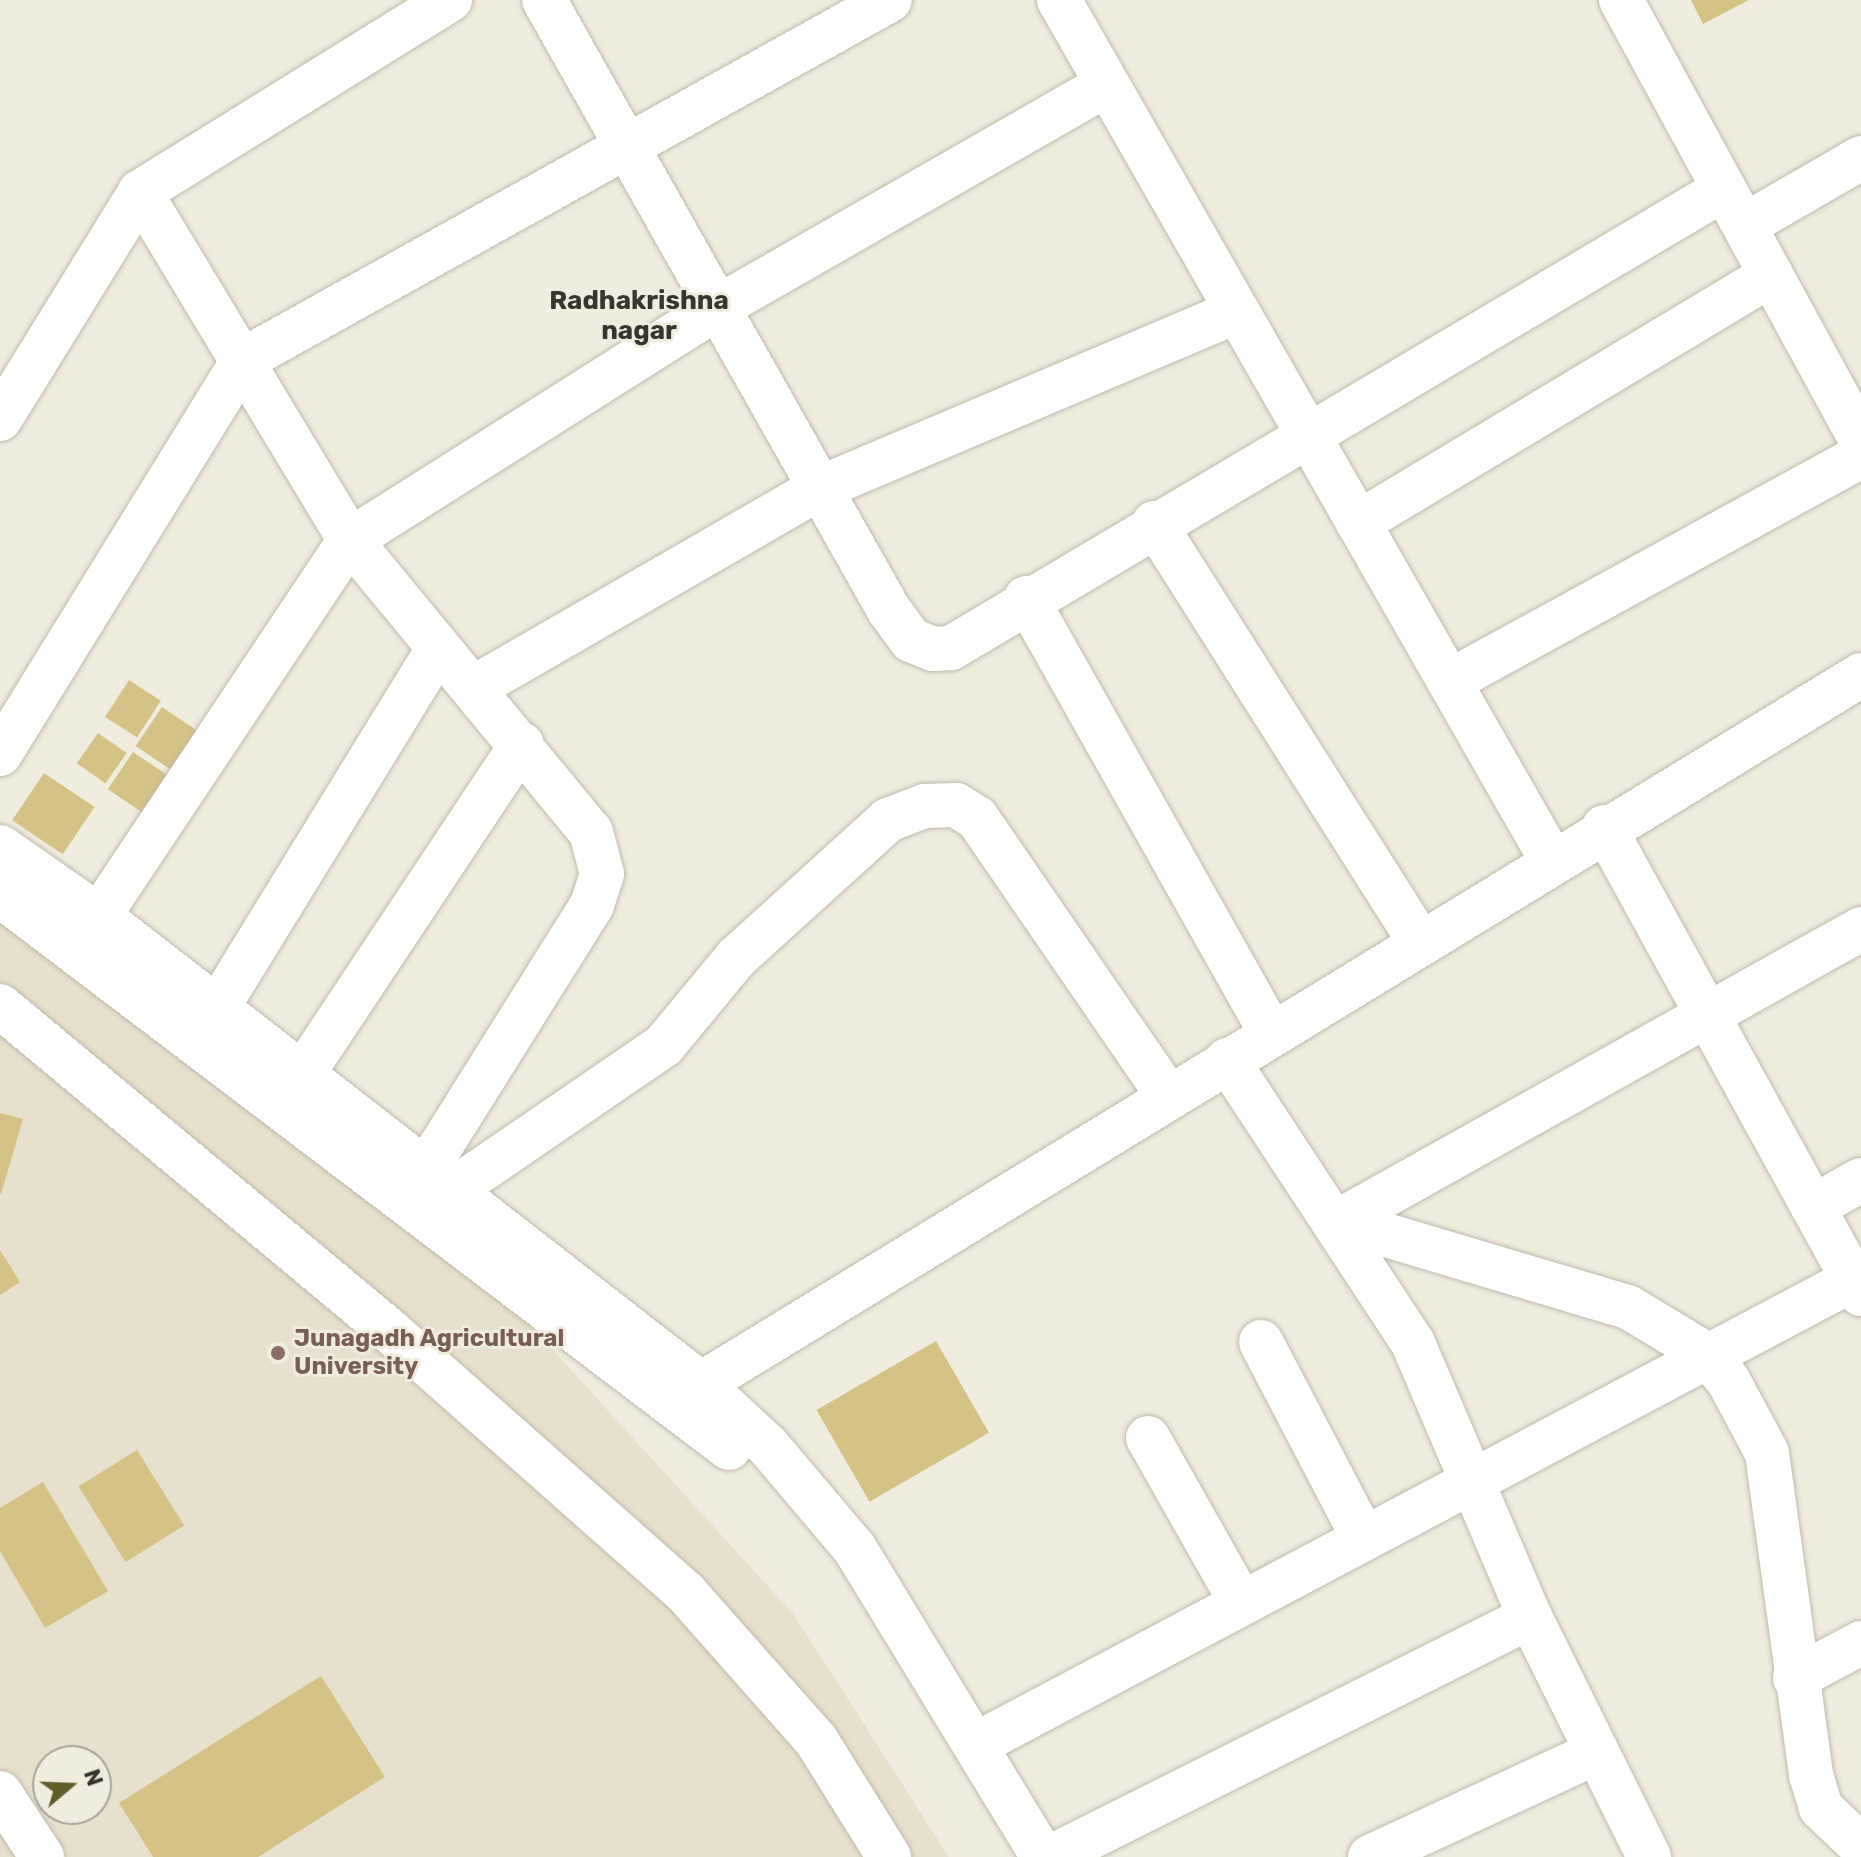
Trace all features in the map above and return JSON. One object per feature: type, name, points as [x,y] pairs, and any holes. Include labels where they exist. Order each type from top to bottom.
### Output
[{"type":"street","points":[[544,0],[621,146],[818,489],[911,640],[951,648],[1026,598],[1306,435],[1734,207],[1861,158]]},
{"type":"street","points":[[0,754],[243,360],[621,146],[890,0]]},
{"type":"street","points":[[1059,0],[1105,86],[1306,435],[1452,680],[1551,859]]},
{"type":"street","points":[[1621,0],[1861,440]]},
{"type":"street","points":[[0,419],[140,192],[441,2]]},
{"type":"street","points":[[99,916],[350,540],[715,309],[1105,86]]},
{"type":"street","points":[[140,192],[350,540],[436,652],[475,687],[591,832],[602,874],[592,905],[438,1181]]},
{"type":"street","points":[[1358,523],[1771,275]]},
{"type":"street","points":[[475,687],[818,489],[1235,312]]},
{"type":"street","points":[[1452,680],[1861,456]]},
{"type":"street","points":[[1154,523],[1419,941]]},
{"type":"street","points":[[1026,598],[1271,1033]]},
{"type":"street","points":[[216,1010],[436,652]]},
{"type":"street","points":[[701,1384],[1551,859],[1861,675]]},
{"type":"street","points":[[302,1075],[522,744]]},
{"type":"street","points":[[438,1181],[664,1045],[736,958],[888,820],[925,806],[956,805],[977,818],[1168,1096]]},
{"type":"street","points":[[975,1745],[1239,1599],[1706,1354],[1857,1287],[1604,827]]},
{"type":"street","points":[[0,847],[99,916],[216,1010],[701,1384],[768,1446],[855,1549],[1043,1857]]},
{"type":"street","points":[[0,895],[736,1454],[796,1515],[861,1606],[1010,1857]]},
{"type":"street","points":[[1339,1221],[1709,1018],[1861,929]]},
{"type":"street","points":[[0,1006],[378,1321],[685,1592],[816,1740],[889,1857]]},
{"type":"street","points":[[1227,1060],[1339,1221],[1413,1343],[1474,1475],[1530,1617],[1649,1857]]},
{"type":"street","points":[[1813,1207],[1861,1180]]},
{"type":"street","points":[[1339,1221],[1628,1307],[1706,1354],[1749,1410],[1767,1453],[1800,1734],[1821,1808],[1861,1846]]},
{"type":"street","points":[[1261,1342],[1362,1535]]},
{"type":"street","points":[[1148,1438],[1239,1599]]},
{"type":"street","points":[[1051,1857],[1530,1617]]},
{"type":"street","points":[[1795,1678],[1861,1643]]},
{"type":"street","points":[[1370,1857],[1437,1842],[1597,1752]]},
{"type":"street","points":[[0,1793],[42,1857]]},
{"type":"shaded area","name":"Junagadh Agricultural University","points":[[0,898],[318,1092],[794,1615],[949,1857],[0,1857]]},
{"type":"building","points":[[1691,0],[1749,0],[1703,24]]},
{"type":"building","points":[[129,680],[161,701],[137,738],[105,717]]},
{"type":"building","points":[[162,707],[212,741],[185,780],[136,746]]},
{"type":"building","points":[[98,733],[127,753],[105,783],[77,763]]},
{"type":"building","points":[[133,752],[184,786],[158,823],[108,789]]},
{"type":"building","points":[[44,773],[95,807],[63,854],[12,820]]},
{"type":"building","points":[[0,1113],[23,1119],[1,1194],[0,1193]]},
{"type":"building","points":[[0,1250],[20,1282],[0,1295]]},
{"type":"building","points":[[936,1341],[989,1433],[869,1502],[816,1410]]},
{"type":"building","points":[[137,1450],[184,1525],[126,1562],[78,1487]]},
{"type":"building","points":[[43,1482],[108,1591],[45,1628],[0,1551],[0,1508]]},
{"type":"building","points":[[321,1676],[385,1777],[258,1857],[153,1857],[119,1803]]},
{"type":"place","name":"Junagadh Agricultural University","points":[[278,1353]]},
{"type":"district","name":"Radhakrishna nagar","points":[[639,316]]}]
